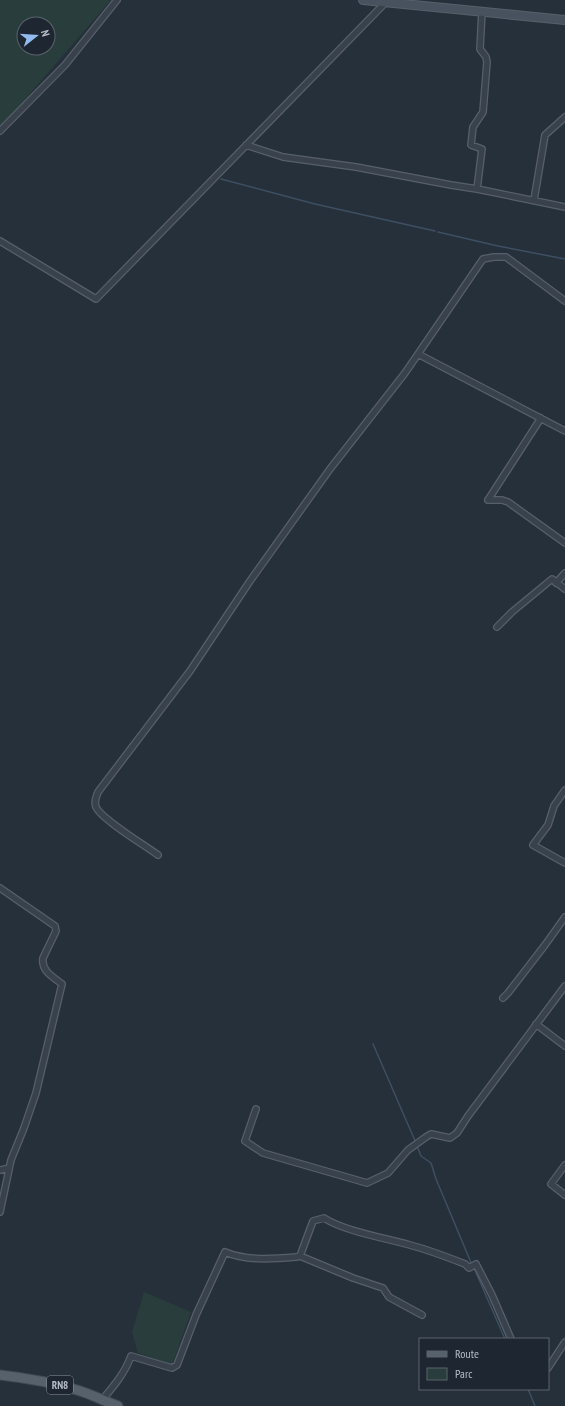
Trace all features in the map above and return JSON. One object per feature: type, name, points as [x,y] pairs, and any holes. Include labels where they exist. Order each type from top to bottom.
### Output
[{"type":"main road","name":"RN8","points":[[0,1375],[52,1383],[79,1391],[118,1406]]},
{"type":"street","points":[[0,131],[64,65],[117,0]]},
{"type":"street","points":[[363,0],[386,1],[565,20]]},
{"type":"street","points":[[0,241],[96,299],[386,1]]},
{"type":"street","points":[[477,189],[482,149],[471,145],[473,127],[483,112],[485,98],[487,62],[480,49],[482,11]]},
{"type":"street","points":[[534,200],[545,135],[565,117]]},
{"type":"street","points":[[246,145],[283,157],[356,167],[565,207]]},
{"type":"street","points":[[158,854],[123,831],[99,811],[95,804],[95,799],[98,792],[190,671],[250,581],[330,469],[405,373],[483,259],[506,257],[565,300]]},
{"type":"street","points":[[418,354],[565,431]]},
{"type":"street","points":[[541,418],[488,500],[502,500],[508,502],[565,543]]},
{"type":"street","points":[[556,583],[565,573]]},
{"type":"street","points":[[497,626],[552,579],[565,589]]},
{"type":"street","points":[[565,790],[554,806],[548,825],[533,845],[565,863]]},
{"type":"street","points":[[0,888],[55,926],[56,931],[43,958],[43,963],[44,970],[62,984],[36,1093],[8,1168],[8,1177],[0,1212]]},
{"type":"street","points":[[503,998],[565,917]]},
{"type":"street","points":[[256,1109],[245,1141],[263,1153],[367,1183],[388,1173],[401,1156],[415,1144],[431,1134],[450,1138],[457,1133],[468,1116],[565,986]]},
{"type":"street","points":[[536,1024],[565,1046]]},
{"type":"street","points":[[565,1165],[551,1184],[565,1195]]},
{"type":"street","points":[[0,1170],[8,1168]]},
{"type":"street","points":[[300,1256],[313,1221],[324,1218],[332,1223],[429,1250],[465,1264],[469,1268],[476,1264],[492,1295],[511,1338]]},
{"type":"street","points":[[102,1400],[115,1385],[128,1365],[131,1356],[172,1368],[177,1365],[196,1315],[225,1252],[234,1256],[267,1259],[300,1256],[353,1278],[383,1288],[389,1297],[422,1315]]},
{"type":"street","points":[[549,1366],[565,1342]]},
{"type":"green space","points":[[0,0],[111,0],[14,112],[0,125]]},
{"type":"green space","points":[[144,1292],[191,1312],[172,1365],[138,1353],[132,1332]]},
{"type":"waterway","points":[[221,179],[315,204],[435,231]]},
{"type":"waterway","points":[[438,232],[498,246],[565,259]]},
{"type":"waterway","points":[[373,1044],[416,1143]]},
{"type":"waterway","points":[[417,1146],[421,1156],[431,1163],[436,1179],[472,1265]]},
{"type":"waterway","points":[[474,1268],[505,1338]]},
{"type":"waterway","points":[[528,1390],[535,1406]]}]
